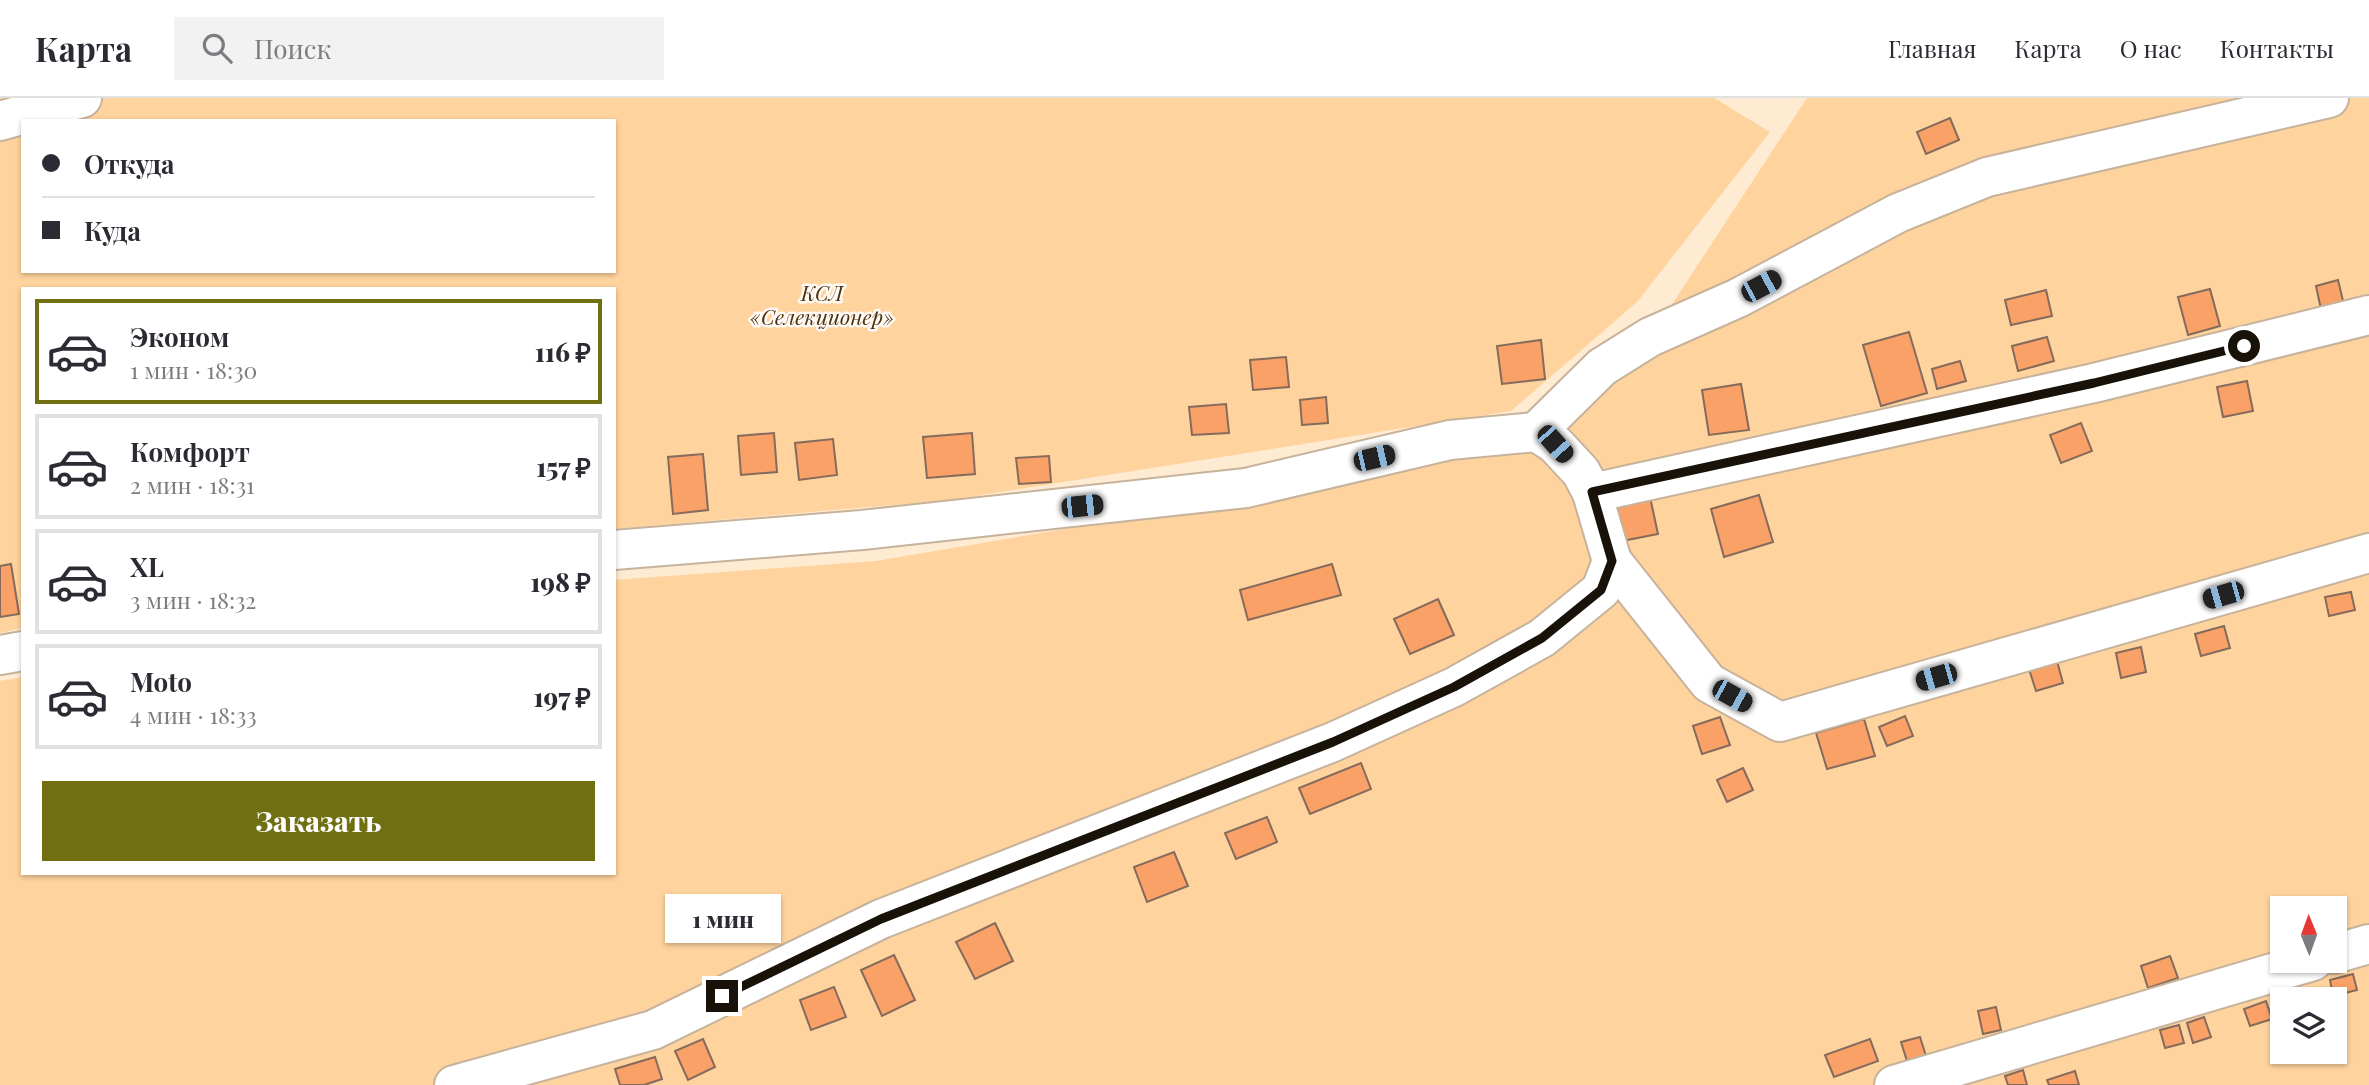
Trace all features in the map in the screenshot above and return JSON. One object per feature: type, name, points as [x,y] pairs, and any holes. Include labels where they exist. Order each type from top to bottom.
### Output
[{"type":"street","points":[[0,121],[82,98]]},
{"type":"street","points":[[1536,432],[1602,367],[1650,337],[1738,298],[1898,213],[1987,177],[2329,98]]},
{"type":"street","points":[[1592,492],[2094,383],[2369,315]]},
{"type":"street","points":[[616,550],[862,530],[1246,488],[1450,440],[1536,432],[1555,444],[1581,472],[1592,492],[1612,561],[1709,682],[1780,722],[2369,553]]},
{"type":"street","points":[[454,1085],[653,1030],[881,919],[1345,737],[1454,687],[1542,638],[1601,590],[1612,561]]},
{"type":"street","points":[[0,655],[21,651]]},
{"type":"street","points":[[2347,950],[2369,944]]},
{"type":"street","points":[[1894,1085],[2272,973]]},
{"type":"green space","name":"КСЛ «Селекционер»","points":[[0,98],[1714,98],[1770,132],[1637,302],[1511,411],[950,500],[616,529],[616,287],[21,287],[21,628],[0,633]]},
{"type":"green space","points":[[1807,98],[2369,98],[2369,1085],[0,1085],[0,681],[21,677],[21,875],[616,875],[616,580],[876,561],[1190,508],[1520,443],[1663,318]]},
{"type":"building","points":[[1950,118],[1959,140],[1926,154],[1917,132]]},
{"type":"building","points":[[2338,280],[2345,309],[2322,314],[2316,286]]},
{"type":"building","points":[[2210,289],[2220,326],[2188,335],[2178,297]]},
{"type":"building","points":[[2046,290],[2052,316],[2011,325],[2005,300]]},
{"type":"building","points":[[1909,332],[1927,393],[1881,406],[1863,345]]},
{"type":"building","points":[[2047,337],[2054,361],[2018,371],[2012,346]]},
{"type":"building","points":[[1541,340],[1545,379],[1502,384],[1497,346]]},
{"type":"building","points":[[1286,357],[1289,387],[1253,390],[1250,360]]},
{"type":"building","points":[[1960,361],[1966,381],[1937,389],[1932,369]]},
{"type":"building","points":[[2247,381],[2253,411],[2223,417],[2217,387]]},
{"type":"building","points":[[1741,384],[1749,430],[1709,435],[1702,390]]},
{"type":"building","points":[[1326,397],[1328,423],[1302,425],[1300,400]]},
{"type":"building","points":[[1226,404],[1229,433],[1192,435],[1189,407]]},
{"type":"building","points":[[2081,423],[2092,451],[2061,463],[2050,435]]},
{"type":"building","points":[[774,433],[777,472],[741,475],[738,436]]},
{"type":"building","points":[[972,433],[975,474],[927,478],[923,437]]},
{"type":"building","points":[[833,439],[837,475],[799,480],[795,443]]},
{"type":"building","points":[[703,454],[708,510],[673,514],[668,457]]},
{"type":"building","points":[[1049,456],[1051,482],[1019,484],[1016,458]]},
{"type":"building","points":[[1759,495],[1773,542],[1724,557],[1711,509]]},
{"type":"building","points":[[1650,497],[1658,534],[1622,541],[1615,504]]},
{"type":"building","points":[[11,564],[19,614],[0,617],[0,566]]},
{"type":"building","points":[[1332,564],[1341,595],[1248,620],[1240,590]]},
{"type":"building","points":[[2351,592],[2355,610],[2329,616],[2325,597]]},
{"type":"building","points":[[1438,599],[1454,635],[1410,654],[1394,619]]},
{"type":"building","points":[[2224,626],[2230,648],[2201,656],[2195,634]]},
{"type":"building","points":[[2141,647],[2146,672],[2121,678],[2116,653]]},
{"type":"building","points":[[2057,661],[2063,683],[2036,691],[2029,669]]},
{"type":"building","points":[[1905,716],[1913,736],[1887,746],[1879,727]]},
{"type":"building","points":[[1720,717],[1730,745],[1702,754],[1693,726]]},
{"type":"building","points":[[1864,719],[1875,756],[1827,769],[1816,733]]},
{"type":"building","points":[[1361,763],[1371,789],[1310,814],[1299,788]]},
{"type":"building","points":[[1743,768],[1753,790],[1727,802],[1717,780]]},
{"type":"building","points":[[1267,817],[1277,842],[1236,859],[1225,833]]},
{"type":"building","points":[[1174,852],[1188,886],[1147,902],[1134,867]]},
{"type":"building","points":[[995,923],[1013,961],[975,979],[956,942]]},
{"type":"building","points":[[894,955],[915,1000],[882,1016],[861,970]]},
{"type":"building","points":[[2170,956],[2178,978],[2148,988],[2141,966]]},
{"type":"building","points":[[2353,974],[2357,990],[2347,992],[2347,987],[2331,987],[2330,980]]},
{"type":"building","points":[[834,987],[846,1017],[811,1030],[800,1000]]},
{"type":"building","points":[[2266,1001],[2270,1020],[2250,1026],[2244,1009]]},
{"type":"building","points":[[1996,1007],[2001,1030],[1983,1034],[1978,1011]]},
{"type":"building","points":[[2204,1017],[2211,1037],[2193,1043],[2187,1023]]},
{"type":"building","points":[[2179,1025],[2184,1043],[2165,1048],[2160,1030]]},
{"type":"building","points":[[1920,1037],[1926,1056],[1907,1061],[1901,1042]]},
{"type":"building","points":[[703,1039],[715,1067],[688,1080],[675,1051]]},
{"type":"building","points":[[1870,1039],[1878,1061],[1834,1077],[1825,1055]]},
{"type":"building","points":[[655,1057],[662,1079],[644,1085],[620,1085],[615,1069]]},
{"type":"building","points":[[2023,1070],[2027,1085],[2008,1085],[2005,1076]]},
{"type":"building","points":[[2075,1071],[2079,1085],[2049,1085],[2047,1080]]},
{"type":"route","points":[[722,996],[881,919],[1333,742],[1454,687],[1542,638],[1601,590],[1612,561],[1592,492],[2094,383],[2244,346]]}]
